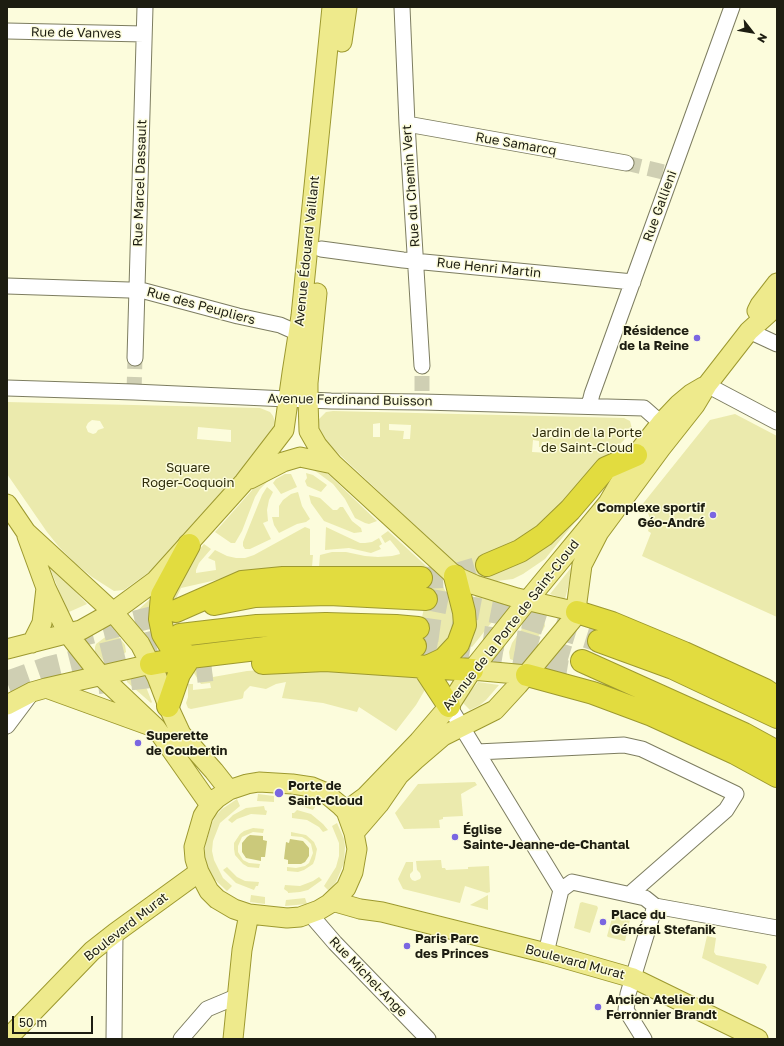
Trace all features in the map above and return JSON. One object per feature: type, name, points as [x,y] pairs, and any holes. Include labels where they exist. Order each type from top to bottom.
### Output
[{"type":"highway","points":[[487,565],[520,551],[544,535],[570,510],[606,468],[636,455]]},
{"type":"highway","points":[[189,545],[162,595],[160,619],[163,634],[171,647],[190,657]]},
{"type":"highway","points":[[424,668],[444,659],[458,644],[465,625],[464,612],[455,576]]},
{"type":"highway","points":[[421,578],[283,578],[242,582],[176,611],[255,596],[329,594],[426,599]]},
{"type":"highway","points":[[577,612],[612,623],[684,653],[765,690],[777,698]]},
{"type":"highway","points":[[151,664],[190,657],[265,648],[416,637],[396,626],[334,624],[257,626],[180,635]]},
{"type":"highway","points":[[599,641],[674,668],[777,717]]},
{"type":"highway","points":[[168,706],[179,674],[190,657]]},
{"type":"highway","points":[[212,670],[269,662],[325,660],[424,668],[472,670]]},
{"type":"highway","points":[[577,667],[662,696],[744,734],[777,752]]},
{"type":"highway","points":[[424,668],[449,706]]},
{"type":"highway","points":[[527,675],[592,693],[652,715],[735,753],[777,776]]},
{"type":"main road","name":"Avenue Édouard Vaillant","points":[[7,649],[81,630],[113,612],[155,581],[189,545],[244,482],[284,430],[301,316],[332,7]]},
{"type":"main road","name":"Avenue Édouard Vaillant","points":[[347,7],[308,382],[309,431],[317,445],[333,464],[455,576],[492,591],[577,612]]},
{"type":"main road","points":[[749,331],[760,306],[777,283]]},
{"type":"main road","points":[[707,385],[749,331],[769,313],[777,302]]},
{"type":"main road","name":"Avenue de la Porte de Saint-Cloud","points":[[346,812],[365,797],[419,741],[449,706],[472,670],[608,503],[636,455],[661,423],[691,394],[707,385]]},
{"type":"main road","name":"Avenue de la Porte de Saint-Cloud","points":[[354,833],[399,775],[443,736],[462,728],[495,710],[527,675],[577,612],[582,565],[599,532],[695,405],[707,385]]},
{"type":"main road","name":"Avenue Édouard Vaillant","points":[[244,482],[283,462],[300,457],[333,464]]},
{"type":"main road","points":[[7,504],[26,532],[113,612],[140,644],[151,664],[168,706],[182,734],[229,790]]},
{"type":"main road","points":[[26,532],[46,588],[68,634],[101,676],[156,728],[210,805]]},
{"type":"main road","points":[[32,643],[42,623],[46,588]]},
{"type":"main road","points":[[7,705],[39,690],[151,664]]},
{"type":"main road","points":[[472,670],[527,675]]},
{"type":"main road","points":[[39,690],[156,728]]},
{"type":"main road","points":[[259,782],[312,787],[324,792],[346,812],[354,833],[357,848],[356,859],[350,880],[346,888],[325,907],[310,914],[287,918],[249,914],[234,909],[217,899],[210,891],[199,872],[195,859],[194,847],[203,816],[210,805],[217,798],[229,790],[259,782]]},
{"type":"main road","name":"Boulevard Murat","points":[[7,1039],[92,951],[199,872]]},
{"type":"main road","name":"Boulevard Murat","points":[[346,888],[382,912]]},
{"type":"main road","name":"Boulevard Murat","points":[[332,901],[546,953],[634,978],[758,1039]]},
{"type":"main road","points":[[233,1039],[242,950],[249,914]]},
{"type":"street","name":"Rue Marcel Dassault","points":[[135,358],[145,7]]},
{"type":"street","name":"Rue du Chemin Vert","points":[[402,7],[407,124],[422,366]]},
{"type":"street","name":"Rue Gallieni","points":[[589,406],[592,394],[732,7]]},
{"type":"street","name":"Rue de Vanves","points":[[7,31],[144,34]]},
{"type":"street","name":"Rue Samarcq","points":[[407,124],[626,163]]},
{"type":"street","name":"Rue Henri Martin","points":[[321,249],[633,282]]},
{"type":"street","name":"Rue des Peupliers","points":[[7,286],[128,290],[137,289],[238,316],[280,325],[298,333]]},
{"type":"street","points":[[749,331],[777,344]]},
{"type":"street","points":[[707,385],[777,422]]},
{"type":"street","name":"Avenue Ferdinand Buisson","points":[[7,388],[134,392],[288,400],[422,396],[644,408],[661,423]]},
{"type":"street","points":[[661,423],[664,429],[661,448]]},
{"type":"street","points":[[7,726],[39,690]]},
{"type":"street","points":[[449,706],[560,890],[546,953]]},
{"type":"street","points":[[477,752],[624,745],[642,749],[736,794],[726,810],[630,894]]},
{"type":"street","points":[[560,890],[572,882],[645,898],[655,906],[777,928]]},
{"type":"street","points":[[644,1039],[626,1010],[628,994],[655,906]]},
{"type":"street","name":"Rue Michel-Ange","points":[[310,914],[335,943],[428,1039]]},
{"type":"street","points":[[114,1039],[115,933]]},
{"type":"street","points":[[181,1039],[207,1009],[238,996]]},
{"type":"green space","name":"Square Roger-Coquoin","points":[[7,402],[260,408],[270,412],[276,425],[273,434],[152,570],[124,590],[114,591],[92,577],[75,563],[47,532],[7,474]],"holes":[[[92,420],[100,421],[104,428],[93,434],[88,432],[86,427]],[[198,427],[231,430],[231,442],[197,439]]]},
{"type":"green space","name":"Jardin de la Porte de Saint-Cloud","points":[[326,412],[624,418],[630,421],[632,429],[629,435],[610,454],[567,505],[487,570],[610,479],[545,559],[513,579],[497,581],[489,580],[467,572],[458,566],[322,438],[319,434],[318,424],[319,419]],"holes":[[[380,423],[380,437],[373,437],[373,424]],[[389,424],[411,425],[410,439],[403,439],[404,431],[389,430]],[[540,430],[553,430],[558,437],[540,437]],[[533,440],[539,441],[539,447],[541,447],[542,442],[550,442],[549,453],[532,452]]]},
{"type":"green space","name":"Complexe sportif Géo-André","points":[[735,414],[777,436],[777,617],[642,556],[651,533],[648,531],[651,522],[648,513],[641,506],[710,420]]},
{"type":"green space","points":[[307,467],[322,469],[377,521],[369,524],[355,518],[345,499],[333,484]]},
{"type":"green space","points":[[281,472],[260,489],[255,497],[242,531],[235,543],[231,543],[215,532],[261,480]]},
{"type":"green space","points":[[306,473],[313,475],[327,485],[321,492],[307,486],[305,481],[307,478]]},
{"type":"green space","points":[[285,474],[291,474],[297,487],[281,494],[273,483],[276,479]]},
{"type":"green space","points":[[267,487],[273,492],[269,500],[267,510],[268,521],[263,523],[271,539],[250,549],[245,549],[243,542],[262,495]]},
{"type":"green space","points":[[298,492],[302,506],[310,519],[279,533],[274,525],[272,517],[279,517],[279,506],[283,500],[291,494]]},
{"type":"green space","points":[[309,495],[320,498],[333,510],[343,507],[352,521],[361,528],[362,532],[354,533],[324,521],[311,503]]},
{"type":"green space","points":[[305,527],[310,529],[310,555],[313,555],[312,567],[256,571],[181,588],[174,603],[181,642],[171,629],[171,596],[189,562],[204,544],[211,549],[199,563],[196,573],[216,570],[215,561],[208,558],[215,550],[227,556],[245,558],[254,555]]},
{"type":"green space","points":[[326,527],[360,543],[372,542],[379,538],[382,544],[379,546],[381,549],[371,553],[349,548],[325,550]]},
{"type":"green space","points":[[388,531],[436,575],[449,597],[456,621],[451,637],[441,649],[424,657],[413,656],[428,591],[417,566],[319,567],[320,555],[332,552],[346,552],[378,557],[400,554],[390,540],[385,543],[381,536]]},
{"type":"green space","points":[[48,563],[87,604],[69,612],[67,611]]},
{"type":"green space","points":[[574,564],[565,599],[550,594]]},
{"type":"green space","points":[[477,594],[502,605],[503,608],[472,647],[469,646],[473,638],[476,622],[473,600]]},
{"type":"green space","points":[[149,600],[151,600],[151,632],[138,610]]},
{"type":"green space","points":[[541,617],[544,621],[545,626],[543,630],[523,656],[515,661],[510,659],[509,652],[512,643],[518,634],[528,621]]},
{"type":"green space","points":[[113,634],[118,636],[125,645],[126,652],[113,663],[107,664],[95,652],[95,647],[96,644],[108,635]]},
{"type":"green space","points":[[210,662],[213,677],[247,671],[290,668],[413,676],[421,680],[426,688],[416,705],[396,731],[359,707],[357,712],[323,703],[282,698],[286,682],[276,684],[266,689],[250,686],[244,692],[243,698],[241,699],[191,709],[188,708],[186,703],[188,697],[188,684],[193,684],[193,690],[211,688],[210,683],[201,684],[192,670]]},
{"type":"green space","points":[[142,677],[152,702],[151,703],[127,682],[127,680]]},
{"type":"green space","points":[[478,682],[499,685],[486,700],[470,710],[462,702]]},
{"type":"green space","points":[[475,782],[477,785],[461,794],[463,816],[443,817],[443,819],[439,820],[440,828],[404,829],[395,813],[418,784]]},
{"type":"green space","points":[[258,794],[274,796],[274,802],[257,801]]},
{"type":"green space","points":[[296,798],[317,804],[313,810],[296,804]]},
{"type":"green space","points":[[237,799],[240,806],[220,823],[213,841],[212,851],[214,860],[223,878],[232,886],[227,891],[213,878],[209,872],[204,854],[206,842],[216,815]]},
{"type":"green space","points":[[264,806],[265,810],[267,811],[266,815],[251,814],[237,819],[232,823],[228,820],[233,815],[246,808]]},
{"type":"green space","points":[[297,810],[311,814],[328,830],[323,832],[319,827],[307,820],[292,818],[292,813]]},
{"type":"green space","points":[[337,823],[344,839],[344,863],[336,882],[329,891],[324,886],[336,867],[339,856],[339,843],[332,826]]},
{"type":"green space","points":[[253,828],[264,829],[263,833],[253,832],[242,837],[238,846],[238,852],[243,860],[249,863],[260,864],[259,868],[248,867],[243,864],[235,855],[234,849],[234,843],[240,834]]},
{"type":"green space","points":[[291,832],[306,835],[314,842],[317,849],[313,864],[298,872],[287,871],[287,867],[296,868],[305,866],[309,863],[313,853],[311,844],[307,840],[302,837],[291,836]]},
{"type":"green space","points":[[441,860],[442,868],[445,868],[446,870],[489,866],[490,892],[487,893],[465,886],[460,903],[403,889],[398,879],[406,862],[413,862],[413,871],[410,874],[410,877],[415,881],[421,877],[417,870],[416,861]]},
{"type":"green space","points":[[227,867],[237,877],[245,881],[259,882],[258,886],[256,886],[254,890],[236,883],[223,870]]},
{"type":"green space","points":[[319,877],[322,880],[308,890],[288,893],[284,889],[285,885],[300,886]]},
{"type":"green space","points":[[251,895],[265,897],[265,904],[250,902]]},
{"type":"green space","points":[[488,895],[488,910],[470,905]]},
{"type":"green space","points":[[305,898],[307,904],[285,906],[286,900]]},
{"type":"green space","points":[[582,902],[597,906],[598,908],[590,933],[574,928],[580,903]]},
{"type":"green space","points":[[614,911],[631,916],[625,941],[607,936]]},
{"type":"green space","points":[[707,936],[716,938],[714,952],[716,955],[765,964],[767,967],[758,985],[702,958]]},
{"type":"shaded area","points":[[250,835],[263,836],[263,840],[267,841],[265,857],[261,857],[261,861],[246,858],[242,852],[242,843]]},
{"type":"shaded area","points":[[290,839],[303,841],[309,848],[309,856],[305,862],[301,864],[288,864],[288,860],[284,859],[286,842],[289,843]]},
{"type":"tunnel","points":[[626,163],[672,174]]},
{"type":"tunnel","points":[[134,392],[135,358]]},
{"type":"tunnel","points":[[422,366],[422,391]]},
{"type":"tunnel","points":[[421,578],[446,577],[487,565]]},
{"type":"tunnel","points":[[426,599],[525,618],[599,641]]},
{"type":"tunnel","points":[[71,638],[176,611]]},
{"type":"tunnel","points":[[418,628],[520,642],[582,661]]},
{"type":"tunnel","points":[[7,682],[46,668],[180,635]]},
{"type":"tunnel","points":[[415,646],[571,672]]},
{"type":"tunnel","points":[[98,683],[212,670]]},
{"type":"place","name":"Résidence de la Reine","points":[[697,338]]},
{"type":"place","name":"Complexe sportif Géo-André","points":[[713,515]]},
{"type":"place","name":"Superette de Coubertin","points":[[138,743]]},
{"type":"place","name":"Porte de Saint-Cloud","points":[[279,793]]},
{"type":"place","name":"Église Sainte-Jeanne-de-Chantal","points":[[455,837]]},
{"type":"place","name":"Place du Général Stefanik","points":[[603,922]]},
{"type":"place","name":"Paris Parc des Princes","points":[[407,946]]},
{"type":"place","name":"Ancien Atelier du Ferronnier Brandt","points":[[598,1007]]}]
